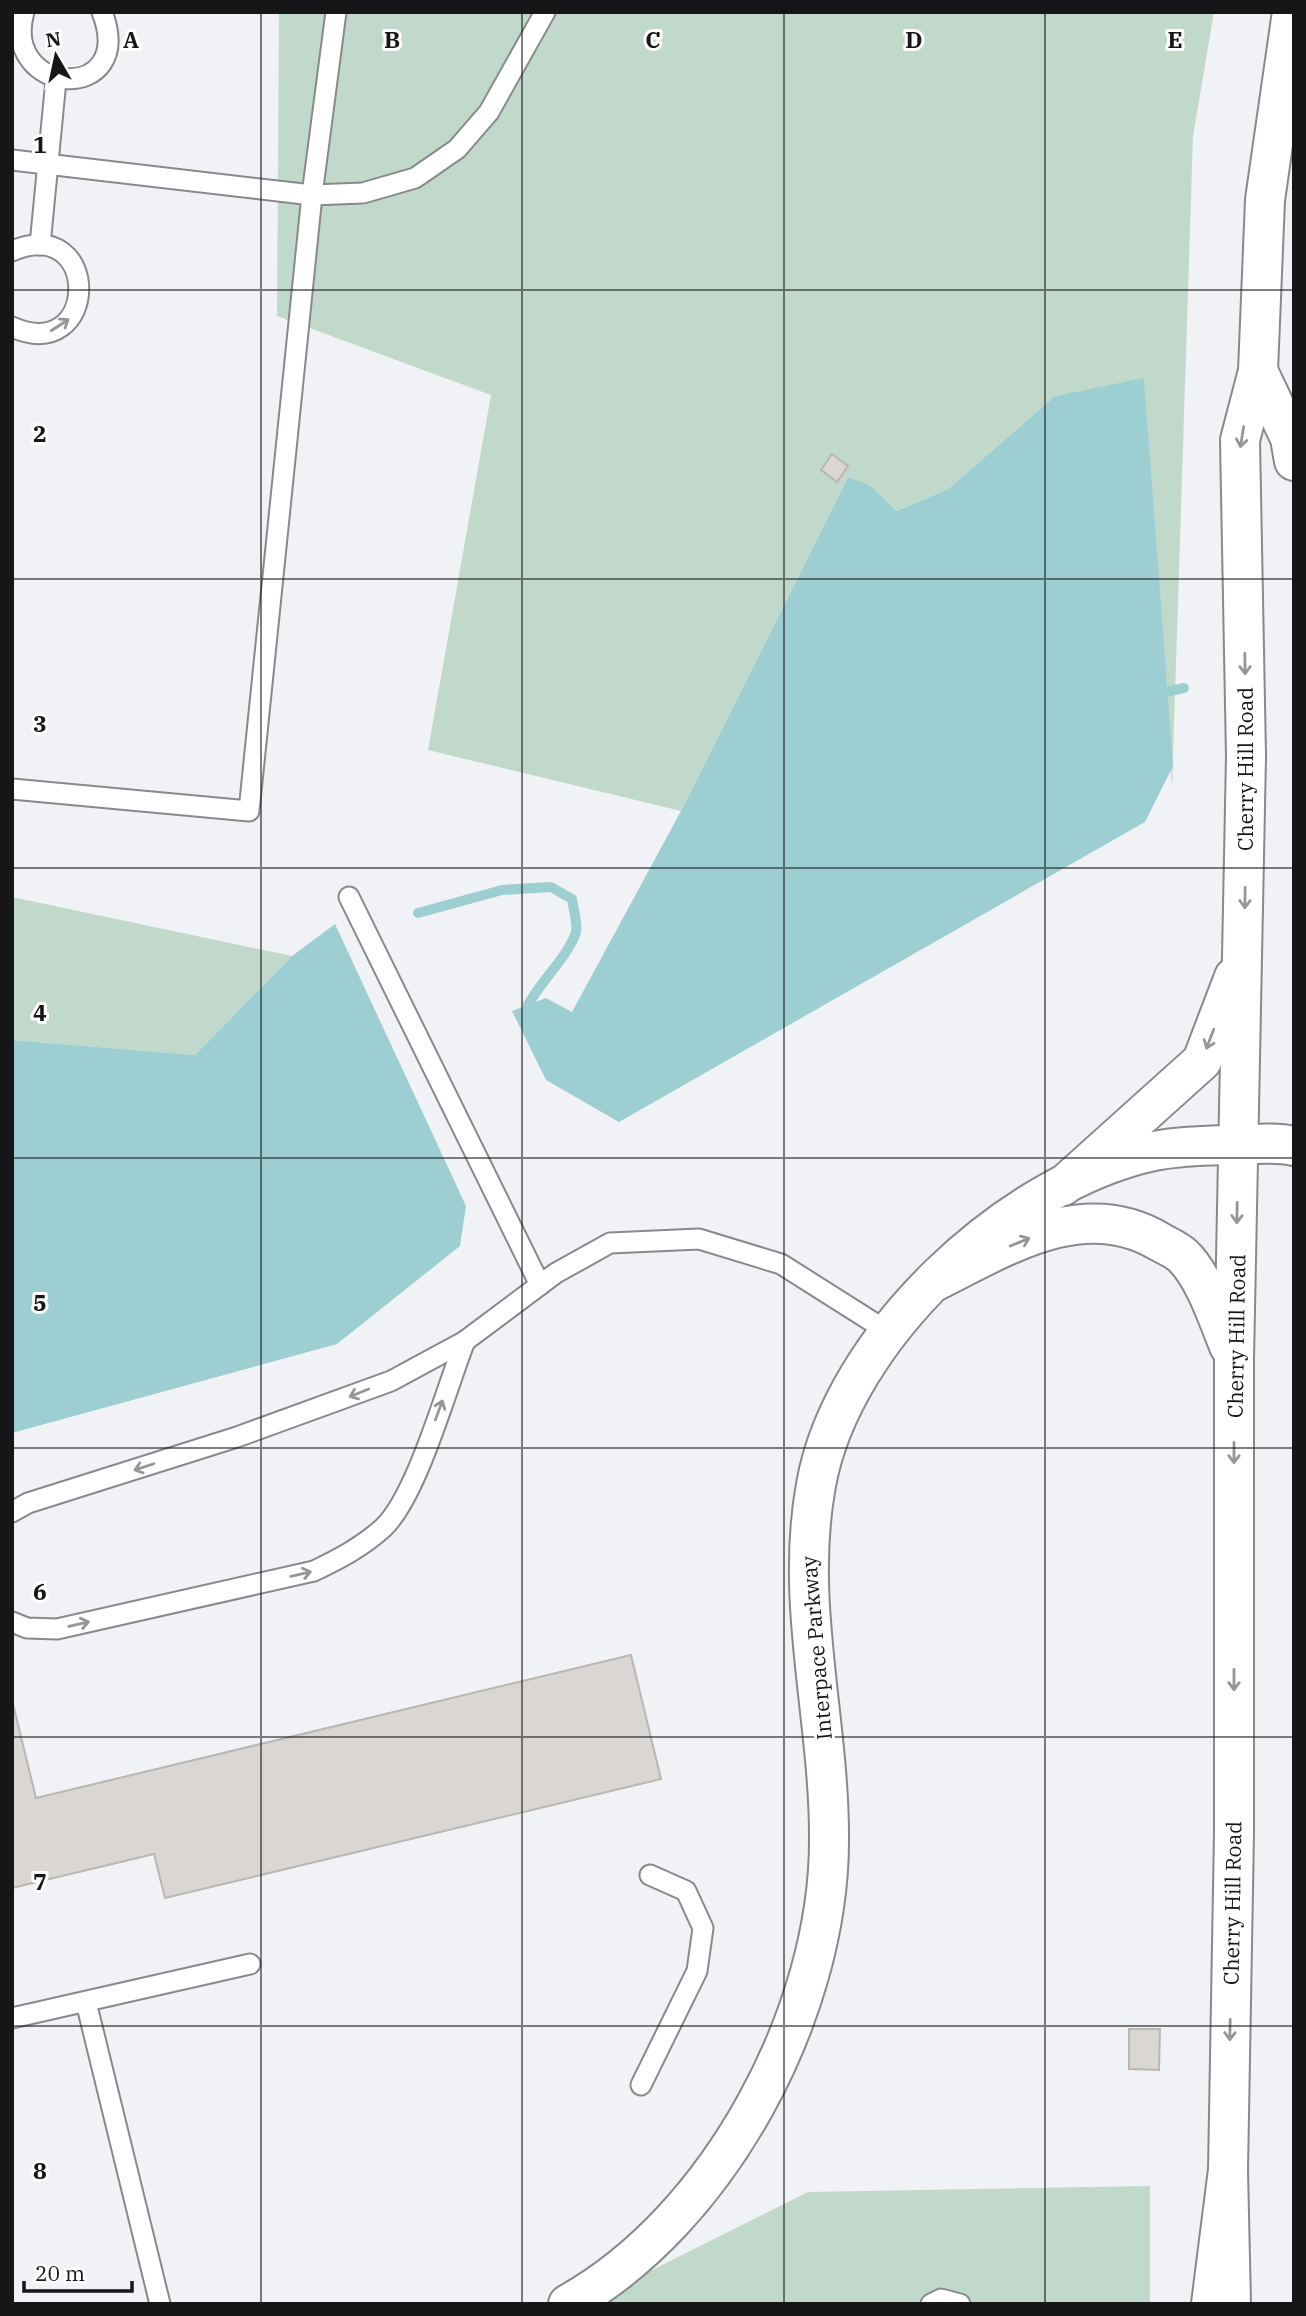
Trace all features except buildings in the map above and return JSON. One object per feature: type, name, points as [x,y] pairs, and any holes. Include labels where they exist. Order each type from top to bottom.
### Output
[{"type":"main road","name":"Cherry Hill Road","points":[[1231,2304],[1228,2170],[1234,1833],[1234,1360],[1246,756],[1240,440],[1258,371],[1265,200],[1292,12]]},
{"type":"main road","name":"Cherry Hill Road","points":[[1258,371],[1290,438],[1294,461]]},
{"type":"main road","points":[[1063,1186],[1202,1061],[1244,953]]},
{"type":"main road","name":"Interpace Parkway","points":[[568,2304],[655,2238],[710,2175],[752,2111],[782,2051],[808,1975],[825,1900],[829,1842],[822,1726],[809,1612],[807,1549],[816,1483],[838,1413],[861,1369],[936,1281],[990,1230],[1063,1186],[1153,1151],[1239,1145],[1294,1146]]},
{"type":"main road","points":[[936,1281],[1061,1225],[1105,1222],[1139,1230],[1183,1256],[1211,1300],[1234,1360]]},
{"type":"main road","points":[[1211,2304],[1228,2170]]},
{"type":"lane","points":[[24,12],[17,39],[21,54],[29,66],[41,76],[70,81],[96,67],[108,40],[102,12]]},
{"type":"lane","points":[[12,789],[249,811],[312,195],[336,12]]},
{"type":"lane","points":[[12,160],[312,195],[363,193],[415,178],[457,149],[489,113],[545,12]]},
{"type":"lane","points":[[40,244],[56,80]]},
{"type":"lane","points":[[12,251],[40,244],[61,252],[76,268],[80,297],[67,322],[54,330],[40,334],[12,327]]},
{"type":"lane","points":[[349,897],[540,1285]]},
{"type":"lane","points":[[12,1512],[28,1503],[322,1408],[391,1381],[465,1341],[556,1273],[610,1243],[698,1239],[781,1264],[890,1333]]},
{"type":"lane","points":[[12,1622],[27,1628],[57,1629],[314,1571],[345,1557],[384,1527],[409,1492],[465,1341]]},
{"type":"lane","points":[[641,2085],[697,1971],[703,1928],[687,1891],[650,1875]]},
{"type":"lane","points":[[12,2018],[250,1964]]},
{"type":"lane","points":[[86,2002],[160,2304]]},
{"type":"lane","points":[[931,2304],[941,2300],[960,2304]]},
{"type":"green space","points":[[279,12],[1214,12],[1193,136],[1172,788],[1144,379],[1055,396],[948,489],[895,511],[870,485],[848,477],[681,811],[428,750],[491,395],[277,316]]},
{"type":"green space","points":[[12,897],[292,956],[195,1055],[12,1040]]},
{"type":"green space","points":[[1150,2186],[1150,2304],[584,2304],[808,2192]]},
{"type":"water","points":[[1144,378],[1173,766],[1145,822],[619,1122],[546,1080],[512,1011],[546,998],[572,1012],[681,811],[848,477],[870,485],[896,511],[948,489],[1055,396]]},
{"type":"water","points":[[335,924],[466,1206],[460,1246],[337,1344],[12,1433],[12,1040],[195,1055],[292,956]]},
{"type":"waterway","points":[[1156,694],[1184,688]]},
{"type":"waterway","points":[[418,913],[502,890],[551,887],[572,899],[576,932],[567,950],[528,1005],[537,1015]]}]
